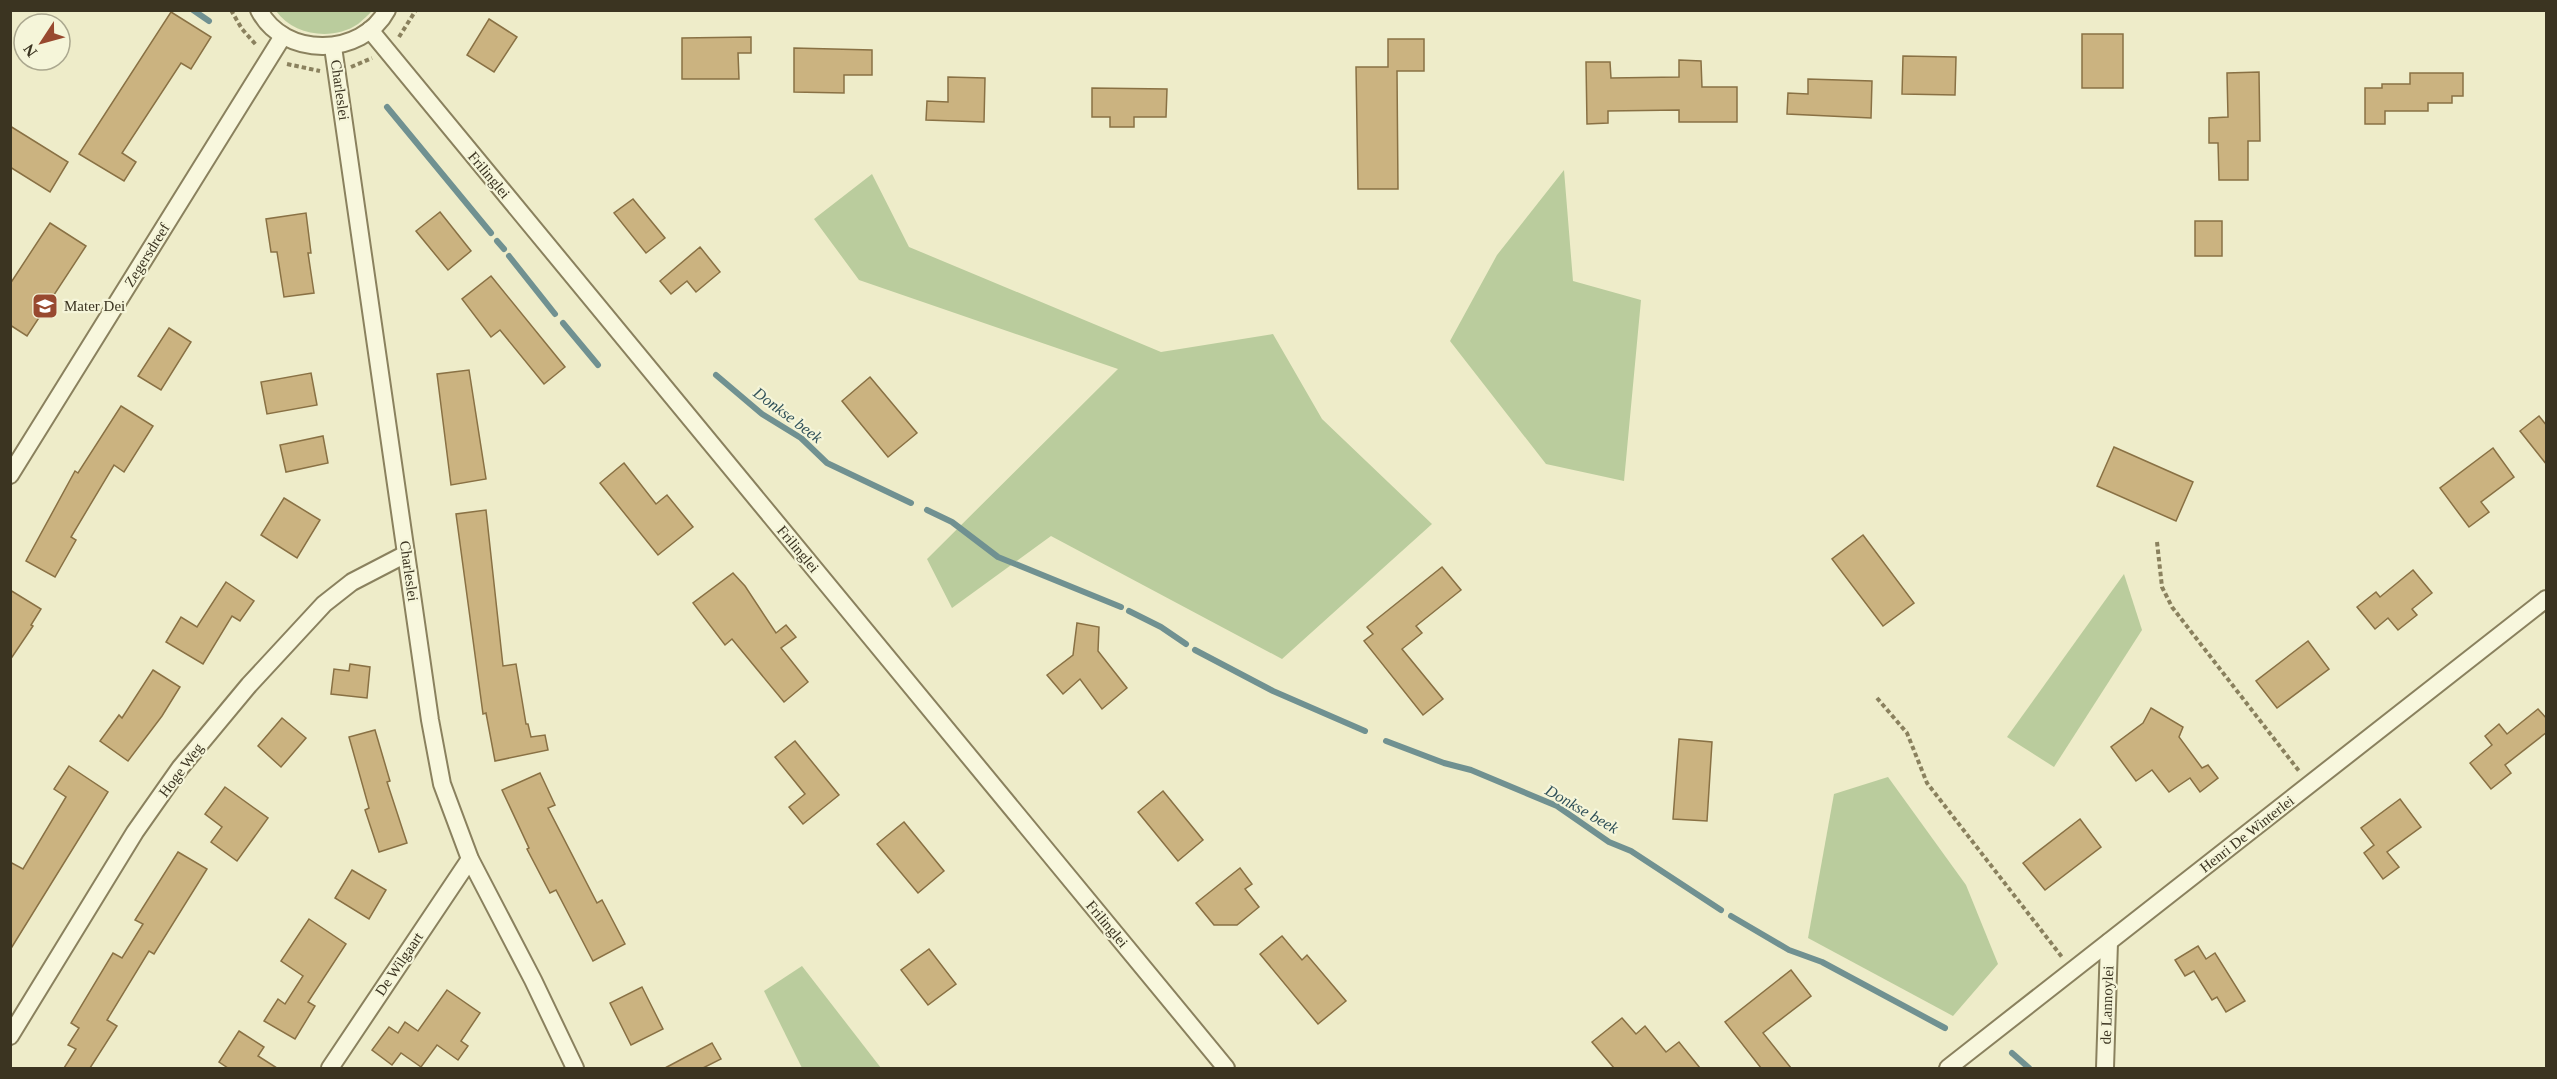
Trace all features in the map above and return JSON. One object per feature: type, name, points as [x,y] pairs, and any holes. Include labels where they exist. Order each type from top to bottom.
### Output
[{"type":"street","points":[[259,10],[263,17],[283,36],[308,46],[333,46],[353,41],[370,30],[387,10]]},
{"type":"street","name":"Frilinglei","points":[[370,30],[1226,1068]]},
{"type":"street","name":"Zegersdreef","points":[[10,475],[283,36]]},
{"type":"street","name":"Charleslei","points":[[333,46],[430,720],[442,784],[470,860],[533,980],[575,1068]]},
{"type":"street","name":"Hoge Weg","points":[[10,1036],[135,832],[180,768],[241,694],[324,604],[351,582],[406,554]]},
{"type":"street","name":"Henri De Winterlei","points":[[1948,1068],[2547,599]]},
{"type":"street","name":"De Wilgaart","points":[[330,1068],[470,860]]},
{"type":"street","name":"de Lannoylei","points":[[2105,1068],[2109,942]]},
{"type":"path","points":[[231,10],[252,41],[271,56],[304,69],[337,70],[364,62],[386,50],[404,30],[416,10]]},
{"type":"path","points":[[2157,542],[2162,587],[2172,607],[2310,784]]},
{"type":"path","points":[[1877,698],[1907,733],[1927,783],[2072,970]]},
{"type":"green space","points":[[276,11],[372,11],[358,24],[348,29],[326,34],[303,31],[293,26]]},
{"type":"green space","points":[[1564,170],[1573,281],[1641,300],[1624,481],[1546,464],[1450,341],[1497,255]]},
{"type":"green space","points":[[872,174],[909,247],[1161,352],[1273,334],[1322,419],[1432,524],[1282,659],[1051,536],[952,608],[927,559],[1118,369],[859,280],[814,219]]},
{"type":"green space","points":[[2124,574],[2142,630],[2054,767],[2007,737]]},
{"type":"green space","points":[[1888,777],[1966,885],[1998,964],[1953,1016],[1808,938],[1834,794]]},
{"type":"green space","points":[[802,966],[881,1068],[802,1068],[764,991]]},
{"type":"building","points":[[171,12],[211,37],[191,69],[181,63],[122,153],[136,162],[124,181],[79,154]]},
{"type":"building","points":[[489,19],[517,37],[494,72],[467,55]]},
{"type":"building","points":[[2082,34],[2123,34],[2123,88],[2082,88]]},
{"type":"building","points":[[751,37],[751,53],[738,53],[739,79],[682,79],[682,38]]},
{"type":"building","points":[[1388,39],[1424,39],[1424,71],[1397,71],[1398,189],[1358,189],[1356,67],[1388,67]]},
{"type":"building","points":[[794,48],[872,50],[872,75],[844,75],[844,93],[794,92]]},
{"type":"building","points":[[1903,56],[1956,57],[1955,95],[1902,94]]},
{"type":"building","points":[[1679,60],[1701,61],[1702,87],[1737,87],[1737,122],[1679,122],[1679,110],[1608,111],[1608,123],[1587,124],[1586,62],[1610,62],[1611,78],[1679,77]]},
{"type":"building","points":[[2259,72],[2260,141],[2248,141],[2248,180],[2219,180],[2218,143],[2209,143],[2209,118],[2228,117],[2227,73]]},
{"type":"building","points":[[2410,73],[2463,73],[2463,96],[2452,96],[2452,103],[2428,103],[2428,111],[2385,111],[2385,124],[2365,124],[2365,88],[2382,88],[2382,84],[2410,84]]},
{"type":"building","points":[[948,77],[985,78],[984,122],[926,120],[927,101],[948,102]]},
{"type":"building","points":[[1808,79],[1872,81],[1871,118],[1787,114],[1788,93],[1808,94]]},
{"type":"building","points":[[1092,88],[1167,89],[1166,117],[1134,117],[1134,127],[1110,127],[1110,117],[1092,117]]},
{"type":"building","points":[[10,126],[68,162],[50,192],[10,167]]},
{"type":"building","points":[[633,199],[665,238],[646,253],[614,213]]},
{"type":"building","points":[[440,212],[471,251],[448,270],[416,231]]},
{"type":"building","points":[[306,213],[311,253],[308,253],[314,293],[284,297],[277,252],[271,252],[266,219]]},
{"type":"building","points":[[2195,221],[2222,221],[2222,256],[2195,256]]},
{"type":"building","points":[[50,223],[86,246],[27,336],[10,325],[10,284]]},
{"type":"building","points":[[700,247],[720,272],[696,292],[687,281],[671,294],[660,281]]},
{"type":"building","points":[[491,276],[565,367],[544,384],[500,330],[491,337],[462,299]]},
{"type":"building","points":[[169,328],[191,342],[161,390],[138,376]]},
{"type":"building","points":[[469,370],[486,479],[451,485],[437,374]]},
{"type":"building","points":[[311,373],[317,405],[267,414],[261,382]]},
{"type":"building","points":[[870,377],[917,433],[888,457],[842,401]]},
{"type":"building","points":[[121,406],[153,426],[124,472],[114,465],[71,537],[76,540],[55,577],[26,561],[75,471],[78,473]]},
{"type":"building","points":[[2539,416],[2547,426],[2547,465],[2520,431]]},
{"type":"building","points":[[323,436],[328,463],[286,472],[280,445]]},
{"type":"building","points":[[2114,447],[2193,482],[2176,521],[2097,486]]},
{"type":"building","points":[[2493,448],[2514,477],[2481,502],[2489,512],[2469,527],[2440,488]]},
{"type":"building","points":[[624,463],[656,504],[667,495],[693,527],[658,555],[600,483]]},
{"type":"building","points":[[284,498],[320,520],[297,558],[261,535]]},
{"type":"building","points":[[486,510],[503,666],[516,664],[526,724],[528,724],[531,737],[545,735],[548,750],[495,761],[486,713],[483,714],[456,514]]},
{"type":"building","points":[[1863,535],[1914,603],[1883,626],[1832,559]]},
{"type":"building","points":[[1442,567],[1461,590],[1416,626],[1422,633],[1402,649],[1443,699],[1423,715],[1364,641],[1373,634],[1367,627]]},
{"type":"building","points":[[2413,570],[2432,593],[2412,609],[2417,615],[2398,630],[2388,618],[2375,629],[2357,607],[2376,592],[2380,597]]},
{"type":"building","points":[[733,573],[745,586],[776,633],[786,625],[796,637],[781,648],[808,682],[784,702],[732,639],[725,645],[693,603]]},
{"type":"building","points":[[226,582],[254,601],[240,621],[232,616],[203,664],[166,642],[181,617],[197,627]]},
{"type":"building","points":[[10,590],[41,609],[31,625],[33,626],[10,660]]},
{"type":"building","points":[[1077,623],[1099,627],[1098,651],[1127,688],[1102,709],[1080,679],[1063,694],[1047,675],[1073,655]]},
{"type":"building","points":[[2308,641],[2329,669],[2277,708],[2256,681]]},
{"type":"building","points":[[350,664],[370,667],[367,698],[331,694],[334,669],[349,671]]},
{"type":"building","points":[[153,670],[180,687],[162,716],[128,761],[100,741],[119,715],[122,718]]},
{"type":"building","points":[[2151,708],[2183,727],[2179,737],[2202,768],[2208,765],[2218,778],[2200,792],[2190,778],[2169,792],[2152,770],[2136,781],[2111,747],[2143,723]]},
{"type":"building","points":[[2538,709],[2547,719],[2547,732],[2505,765],[2511,773],[2491,789],[2470,763],[2492,745],[2485,736],[2499,724],[2507,734]]},
{"type":"building","points":[[282,718],[306,738],[281,767],[258,746]]},
{"type":"building","points":[[375,730],[390,781],[387,782],[407,843],[379,852],[365,810],[369,808],[349,737]]},
{"type":"building","points":[[1679,739],[1712,742],[1707,821],[1673,819]]},
{"type":"building","points":[[795,741],[839,795],[803,824],[789,807],[805,794],[775,757]]},
{"type":"building","points":[[69,766],[108,792],[10,950],[10,862],[23,869],[66,797],[54,789]]},
{"type":"building","points":[[540,773],[555,805],[548,808],[597,903],[602,900],[625,944],[593,961],[556,890],[550,893],[527,849],[529,848],[502,790]]},
{"type":"building","points":[[225,787],[268,818],[237,861],[211,842],[222,827],[205,814]]},
{"type":"building","points":[[1163,791],[1203,840],[1178,861],[1138,812]]},
{"type":"building","points":[[2400,799],[2421,827],[2387,852],[2399,867],[2383,879],[2364,853],[2374,845],[2361,828]]},
{"type":"building","points":[[2080,819],[2101,847],[2045,890],[2023,863]]},
{"type":"building","points":[[904,822],[944,871],[918,893],[877,844]]},
{"type":"building","points":[[178,852],[207,869],[154,954],[149,951],[107,1020],[117,1026],[90,1068],[64,1068],[76,1049],[68,1045],[79,1028],[71,1023],[113,953],[122,958],[143,924],[135,920]]},
{"type":"building","points":[[1240,868],[1252,884],[1245,889],[1259,907],[1237,925],[1214,925],[1196,903]]},
{"type":"building","points":[[352,870],[386,890],[369,919],[335,898]]},
{"type":"building","points":[[309,919],[346,944],[308,1002],[315,1006],[295,1039],[264,1021],[278,999],[285,1004],[303,976],[281,961]]},
{"type":"building","points":[[1282,936],[1302,960],[1307,955],[1346,1001],[1318,1024],[1260,954]]},
{"type":"building","points":[[2198,946],[2206,959],[2215,953],[2245,1001],[2226,1012],[2217,997],[2212,1000],[2194,971],[2185,976],[2175,960]]},
{"type":"building","points":[[929,949],[956,984],[928,1005],[901,970]]},
{"type":"building","points":[[1791,970],[1811,996],[1763,1033],[1791,1068],[1761,1068],[1725,1022]]},
{"type":"building","points":[[642,987],[663,1029],[631,1045],[610,1003]]},
{"type":"building","points":[[447,990],[480,1013],[461,1041],[468,1046],[458,1060],[437,1045],[421,1067],[401,1053],[392,1065],[372,1050],[389,1027],[398,1033],[405,1022],[418,1031]]},
{"type":"building","points":[[1622,1018],[1636,1034],[1645,1026],[1666,1052],[1679,1042],[1700,1068],[1614,1068],[1592,1042]]},
{"type":"building","points":[[239,1031],[264,1047],[258,1056],[277,1068],[228,1068],[219,1062]]},
{"type":"building","points":[[712,1043],[721,1059],[703,1068],[665,1068]]},
{"type":"waterway","name":"Donkse beek","points":[[193,10],[209,21]]},
{"type":"waterway","name":"Donkse beek","points":[[387,107],[491,233]]},
{"type":"waterway","name":"Donkse beek","points":[[497,241],[504,249]]},
{"type":"waterway","name":"Donkse beek","points":[[509,256],[555,314]]},
{"type":"waterway","name":"Donkse beek","points":[[563,323],[598,365]]},
{"type":"waterway","name":"Donkse beek","points":[[716,375],[762,414],[801,438],[827,463],[911,503]]},
{"type":"waterway","name":"Donkse beek","points":[[927,510],[952,522],[998,557],[1121,607]]},
{"type":"waterway","name":"Donkse beek","points":[[1129,611],[1161,627],[1186,644]]},
{"type":"waterway","name":"Donkse beek","points":[[1195,650],[1273,691],[1365,731]]},
{"type":"waterway","name":"Donkse beek","points":[[1386,741],[1444,763],[1471,770],[1557,806],[1609,842],[1631,851],[1721,910]]},
{"type":"waterway","name":"Donkse beek","points":[[1731,916],[1789,950],[1822,962],[1945,1028]]},
{"type":"waterway","name":"Donkse beek","points":[[2012,1053],[2029,1068]]},
{"type":"place","name":"Mater Dei","points":[[45,306]]}]
